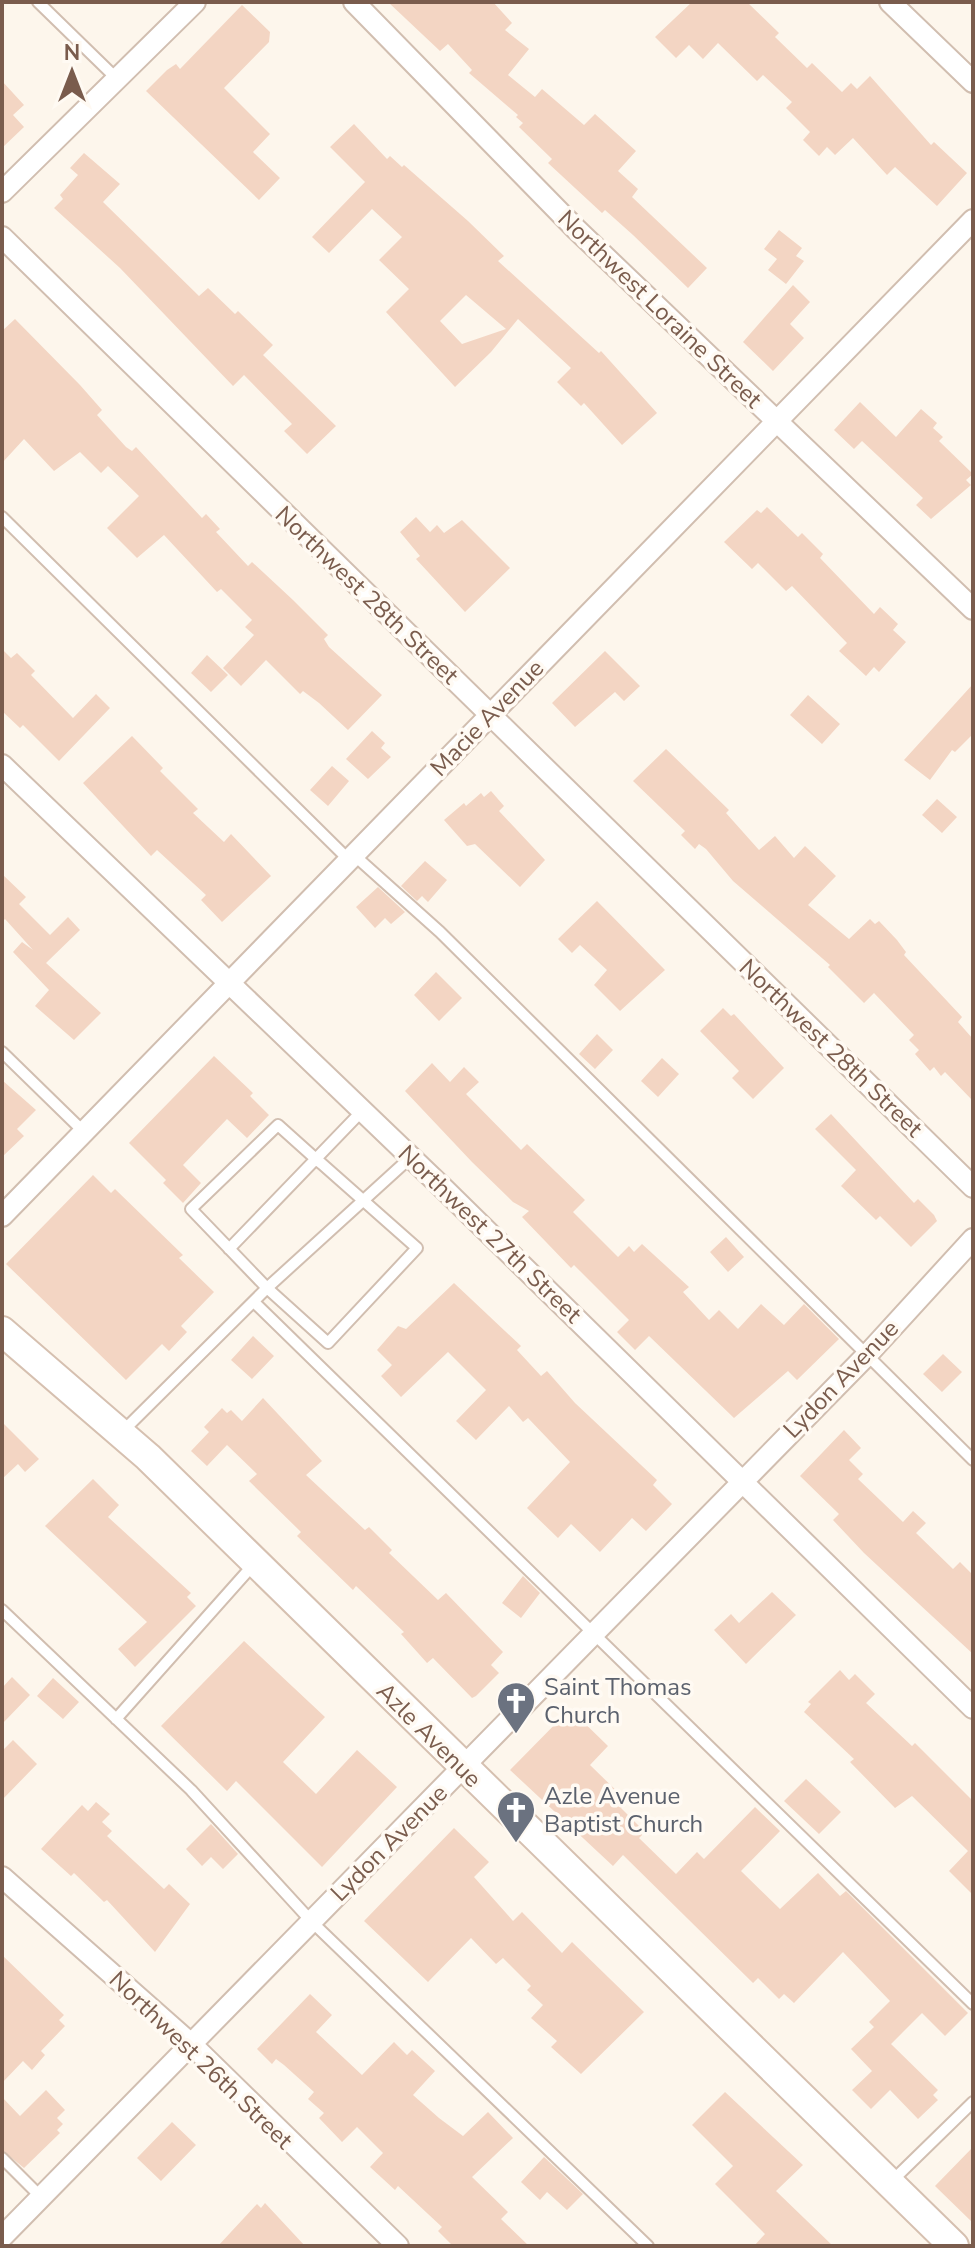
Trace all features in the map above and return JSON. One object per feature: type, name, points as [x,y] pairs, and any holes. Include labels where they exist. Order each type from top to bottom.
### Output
[{"type":"main road","name":"Azle Avenue","points":[[2,1331],[120,1433],[954,2246]]},
{"type":"street","points":[[2,192],[195,2]]},
{"type":"street","name":"Northwest Loraine Street","points":[[354,2],[576,229],[973,609]]},
{"type":"street","points":[[890,2],[973,82]]},
{"type":"street","name":"Macie Avenue","points":[[2,1216],[973,220]]},
{"type":"street","name":"Northwest 28th Street","points":[[2,237],[973,1187]]},
{"type":"street","name":"Northwest 27th Street","points":[[2,765],[411,1157],[973,1708]]},
{"type":"street","name":"Lydon Avenue","points":[[2,2237],[867,1355],[973,1239]]},
{"type":"street","name":"Northwest 26th Street","points":[[2,1877],[191,2044],[398,2246]]},
{"type":"lane","points":[[38,2],[116,78]]},
{"type":"lane","points":[[2,517],[352,858],[440,932],[973,1460]]},
{"type":"lane","points":[[2,1052],[84,1132]]},
{"type":"lane","points":[[229,1249],[362,1111]]},
{"type":"lane","points":[[278,1125],[364,1201],[417,1248],[328,1343],[267,1288],[191,1209],[278,1125]]},
{"type":"lane","points":[[120,1433],[267,1288],[411,1157]]},
{"type":"lane","points":[[254,1302],[973,2004]]},
{"type":"lane","points":[[116,1719],[255,1563]]},
{"type":"lane","points":[[2,1610],[191,1790],[312,1922],[648,2246]]},
{"type":"lane","points":[[891,2183],[973,2102]]},
{"type":"lane","points":[[2,2158],[41,2197]]},
{"type":"building","points":[[388,2],[493,2],[512,23],[505,30],[529,49],[508,75],[535,97],[542,89],[584,125],[595,114],[636,151],[618,171],[638,189],[632,197],[707,268],[688,288],[605,210],[602,213],[548,163],[552,159],[519,127],[523,123],[516,117],[518,115],[469,73],[472,70],[448,44],[440,51]]},
{"type":"building","points":[[692,2],[747,2],[779,33],[775,37],[807,68],[812,63],[842,92],[851,83],[857,89],[870,76],[931,145],[934,142],[967,173],[937,206],[895,167],[887,175],[853,138],[835,155],[827,147],[819,156],[803,140],[810,132],[786,108],[792,102],[763,75],[757,81],[718,43],[703,59],[689,45],[676,58],[655,37]]},
{"type":"building","points":[[242,5],[270,32],[269,42],[224,88],[270,134],[253,152],[280,178],[259,200],[146,91],[176,64],[180,69]]},
{"type":"building","points":[[2,81],[24,105],[13,115],[24,127],[2,148]]},
{"type":"building","points":[[354,124],[387,159],[390,156],[402,167],[404,165],[468,221],[504,256],[498,261],[599,353],[601,351],[657,413],[622,445],[584,403],[581,406],[557,382],[571,368],[518,319],[491,352],[455,387],[386,312],[409,289],[379,260],[402,237],[372,209],[329,253],[312,237],[365,182],[330,147]],"holes":[[[466,295],[506,329],[462,344],[440,321]]]},
{"type":"building","points":[[84,153],[120,184],[103,202],[199,296],[208,288],[235,314],[238,311],[273,345],[263,355],[336,426],[307,454],[284,431],[292,424],[244,375],[233,386],[120,268],[54,208],[63,199],[60,195],[78,175],[70,168]]},
{"type":"building","points":[[779,230],[802,248],[796,256],[804,261],[786,284],[768,270],[777,259],[764,249]]},
{"type":"building","points":[[793,285],[810,302],[790,324],[804,338],[773,371],[743,342]]},
{"type":"building","points":[[15,319],[102,410],[97,415],[126,447],[132,451],[136,447],[202,518],[206,514],[220,529],[216,532],[248,566],[252,562],[293,600],[328,635],[324,639],[329,647],[382,695],[348,730],[303,691],[300,694],[266,660],[241,686],[223,668],[254,635],[245,627],[252,620],[221,589],[217,592],[164,535],[137,558],[107,528],[139,496],[108,466],[101,473],[80,452],[54,471],[24,439],[2,463],[2,331]]},
{"type":"building","points":[[860,402],[896,437],[921,409],[937,423],[933,428],[943,437],[939,441],[973,474],[966,480],[971,485],[931,519],[916,505],[923,498],[862,441],[854,449],[834,430]]},
{"type":"building","points":[[767,507],[798,537],[802,533],[823,554],[820,558],[874,614],[880,607],[898,624],[893,630],[906,642],[879,672],[874,667],[866,676],[839,651],[847,643],[792,586],[786,591],[758,563],[752,569],[724,542],[757,510],[761,513]]},
{"type":"building","points":[[416,517],[430,532],[437,525],[444,533],[462,520],[510,568],[465,612],[416,559],[420,556],[400,532]]},
{"type":"building","points":[[2,649],[11,658],[17,653],[35,671],[31,675],[73,718],[96,694],[110,708],[59,761],[23,725],[20,728],[2,711]]},
{"type":"building","points":[[605,651],[640,686],[624,701],[615,692],[575,727],[552,703]]},
{"type":"building","points":[[207,655],[228,675],[211,692],[191,673]]},
{"type":"building","points":[[973,684],[973,734],[955,752],[952,750],[930,780],[904,760]]},
{"type":"building","points":[[808,695],[840,724],[822,744],[790,715]]},
{"type":"building","points":[[372,731],[385,743],[381,748],[391,757],[368,779],[346,759]]},
{"type":"building","points":[[132,736],[163,768],[160,771],[198,809],[193,813],[224,842],[231,834],[271,876],[222,922],[201,900],[206,895],[157,850],[151,856],[83,783]]},
{"type":"building","points":[[666,749],[729,810],[726,813],[759,850],[775,836],[794,858],[805,846],[836,876],[808,905],[849,939],[870,919],[875,924],[879,921],[897,940],[906,952],[904,955],[962,1017],[958,1022],[973,1039],[973,1101],[945,1072],[941,1076],[934,1067],[930,1071],[915,1054],[919,1050],[909,1040],[914,1035],[874,993],[864,1003],[828,967],[830,965],[733,881],[706,849],[699,844],[695,849],[681,835],[685,831],[633,781]]},
{"type":"building","points":[[332,766],[349,781],[328,806],[310,790]]},
{"type":"building","points":[[491,791],[504,806],[499,811],[545,860],[520,887],[475,844],[467,846],[444,820],[464,803],[466,806],[481,793],[484,797]]},
{"type":"building","points":[[937,799],[957,817],[942,833],[922,815]]},
{"type":"building","points":[[425,861],[447,880],[428,902],[422,896],[417,901],[401,886]]},
{"type":"building","points":[[2,874],[26,897],[19,904],[50,935],[68,917],[80,930],[46,963],[101,1013],[74,1040],[35,1006],[49,990],[13,952],[22,942],[33,950],[5,919],[2,922]]},
{"type":"building","points":[[378,887],[405,912],[391,924],[385,918],[375,928],[356,907]]},
{"type":"building","points":[[597,901],[665,970],[620,1011],[594,985],[607,970],[580,945],[572,953],[558,939]]},
{"type":"building","points":[[436,972],[462,998],[439,1021],[414,995]]},
{"type":"building","points":[[723,1008],[731,1016],[734,1014],[784,1068],[753,1099],[732,1078],[739,1071],[700,1031]]},
{"type":"building","points":[[597,1034],[613,1050],[595,1069],[579,1054]]},
{"type":"building","points":[[214,1056],[253,1093],[250,1096],[269,1115],[247,1138],[227,1119],[183,1165],[201,1183],[183,1203],[163,1183],[166,1180],[129,1143]]},
{"type":"building","points":[[662,1058],[679,1074],[658,1097],[641,1081]]},
{"type":"building","points":[[432,1063],[450,1082],[464,1067],[479,1082],[466,1094],[521,1150],[527,1144],[585,1200],[573,1212],[618,1257],[629,1246],[634,1252],[642,1244],[689,1287],[683,1292],[709,1320],[719,1310],[738,1329],[761,1304],[784,1325],[804,1304],[839,1339],[797,1380],[788,1371],[734,1418],[649,1336],[635,1350],[617,1332],[629,1320],[574,1265],[571,1268],[522,1217],[529,1211],[513,1202],[405,1091]]},
{"type":"building","points":[[2,1080],[36,1110],[17,1129],[24,1136],[2,1157]]},
{"type":"building","points":[[831,1114],[914,1203],[918,1199],[934,1215],[937,1221],[911,1247],[880,1216],[876,1220],[841,1186],[856,1170],[815,1129]]},
{"type":"building","points":[[93,1175],[111,1193],[115,1189],[183,1255],[179,1258],[214,1292],[181,1326],[187,1332],[169,1351],[162,1344],[126,1380],[6,1264]]},
{"type":"building","points":[[726,1237],[744,1257],[728,1272],[710,1252]]},
{"type":"building","points":[[454,1283],[521,1346],[517,1350],[541,1376],[547,1371],[575,1403],[657,1480],[653,1485],[672,1504],[646,1531],[632,1518],[600,1552],[571,1524],[558,1538],[527,1508],[570,1462],[528,1418],[523,1422],[509,1406],[476,1440],[456,1421],[486,1390],[448,1352],[401,1397],[381,1376],[392,1365],[377,1350],[398,1326],[406,1329]]},
{"type":"building","points":[[253,1336],[274,1356],[252,1379],[231,1360]]},
{"type":"building","points":[[943,1354],[962,1372],[942,1392],[923,1374]]},
{"type":"building","points":[[263,1398],[322,1461],[306,1475],[365,1530],[369,1527],[392,1550],[389,1553],[438,1600],[446,1593],[503,1652],[491,1665],[499,1673],[476,1696],[472,1698],[433,1658],[427,1663],[401,1634],[404,1632],[356,1586],[353,1590],[297,1536],[301,1532],[249,1481],[257,1474],[227,1445],[207,1466],[191,1451],[209,1432],[204,1427],[222,1408],[227,1413],[231,1410],[242,1421]]},
{"type":"building","points":[[2,1422],[39,1459],[25,1472],[18,1464],[2,1479]]},
{"type":"building","points":[[844,1430],[861,1448],[849,1460],[863,1474],[858,1479],[903,1522],[913,1511],[926,1523],[916,1533],[953,1569],[960,1562],[973,1575],[973,1654],[864,1553],[833,1520],[839,1514],[800,1476]]},
{"type":"building","points":[[93,1479],[119,1505],[108,1517],[191,1593],[187,1597],[196,1606],[135,1667],[118,1649],[147,1622],[45,1526]]},
{"type":"building","points":[[523,1576],[540,1593],[521,1618],[502,1603]]},
{"type":"building","points":[[772,1592],[796,1615],[746,1664],[714,1630],[731,1614],[739,1623]]},
{"type":"building","points":[[244,1641],[325,1717],[283,1762],[316,1794],[357,1750],[397,1787],[322,1867],[236,1781],[227,1791],[161,1726]]},
{"type":"building","points":[[840,1670],[849,1680],[855,1674],[875,1694],[866,1703],[912,1746],[915,1743],[973,1801],[973,1895],[949,1871],[968,1851],[912,1796],[895,1808],[850,1762],[854,1759],[804,1712],[811,1704],[808,1702]]},
{"type":"building","points":[[12,1677],[30,1695],[2,1724],[2,1688]]},
{"type":"building","points":[[53,1678],[79,1702],[63,1719],[37,1696]]},
{"type":"building","points":[[570,1709],[608,1746],[590,1765],[627,1801],[621,1808],[645,1832],[639,1838],[676,1874],[697,1852],[704,1859],[755,1807],[780,1831],[741,1871],[780,1909],[818,1873],[840,1896],[846,1891],[968,2013],[945,2036],[922,2013],[891,2044],[938,2090],[933,2095],[938,2100],[918,2119],[890,2090],[871,2109],[852,2090],[872,2071],[851,2049],[874,2027],[869,2022],[890,2001],[843,1952],[794,2003],[784,1994],[779,1999],[758,1978],[753,1983],[623,1855],[613,1866],[510,1770]]},
{"type":"building","points":[[13,1740],[37,1764],[2,1800],[2,1751]]},
{"type":"building","points":[[806,1779],[841,1812],[819,1834],[784,1801]]},
{"type":"building","points":[[96,1802],[110,1814],[102,1822],[112,1831],[107,1836],[164,1889],[169,1884],[190,1904],[155,1952],[107,1900],[104,1902],[74,1873],[71,1876],[41,1849],[82,1805],[88,1811]]},
{"type":"building","points":[[211,1824],[238,1854],[223,1869],[211,1857],[202,1866],[186,1849]]},
{"type":"building","points":[[454,1828],[489,1862],[474,1877],[513,1921],[522,1912],[562,1953],[572,1942],[644,2012],[581,2074],[551,2047],[557,2041],[531,2018],[543,2005],[527,1990],[531,1986],[503,1958],[496,1964],[471,1938],[428,1982],[364,1921]]},
{"type":"building","points":[[2,1955],[64,2015],[59,2020],[65,2026],[41,2051],[45,2055],[32,2070],[23,2061],[2,2083]]},
{"type":"building","points":[[310,1994],[332,2015],[316,2032],[362,2075],[394,2042],[407,2055],[412,2050],[435,2071],[413,2095],[439,2118],[463,2136],[488,2112],[513,2138],[472,2177],[508,2212],[501,2219],[529,2246],[453,2246],[438,2231],[442,2227],[398,2186],[395,2190],[370,2167],[383,2153],[357,2127],[342,2142],[319,2118],[324,2113],[308,2099],[314,2092],[284,2065],[276,2059],[272,2064],[257,2049]]},
{"type":"building","points":[[46,2090],[65,2110],[57,2118],[63,2124],[57,2130],[60,2133],[24,2168],[2,2150],[2,2097],[20,2116]]},
{"type":"building","points":[[725,2092],[803,2165],[776,2191],[833,2246],[754,2246],[765,2234],[715,2184],[733,2166],[692,2125]]},
{"type":"building","points":[[172,2122],[196,2145],[161,2181],[137,2158]]},
{"type":"building","points":[[973,2147],[973,2223],[935,2186]]},
{"type":"building","points":[[544,2157],[583,2194],[567,2210],[547,2192],[540,2200],[521,2182]]},
{"type":"building","points":[[265,2203],[305,2246],[218,2246],[257,2204],[261,2208]]},
{"type":"place","name":"Saint Thomas Church","points":[[516,1735]]},
{"type":"place","name":"Azle Avenue Baptist Church","points":[[516,1844]]}]
